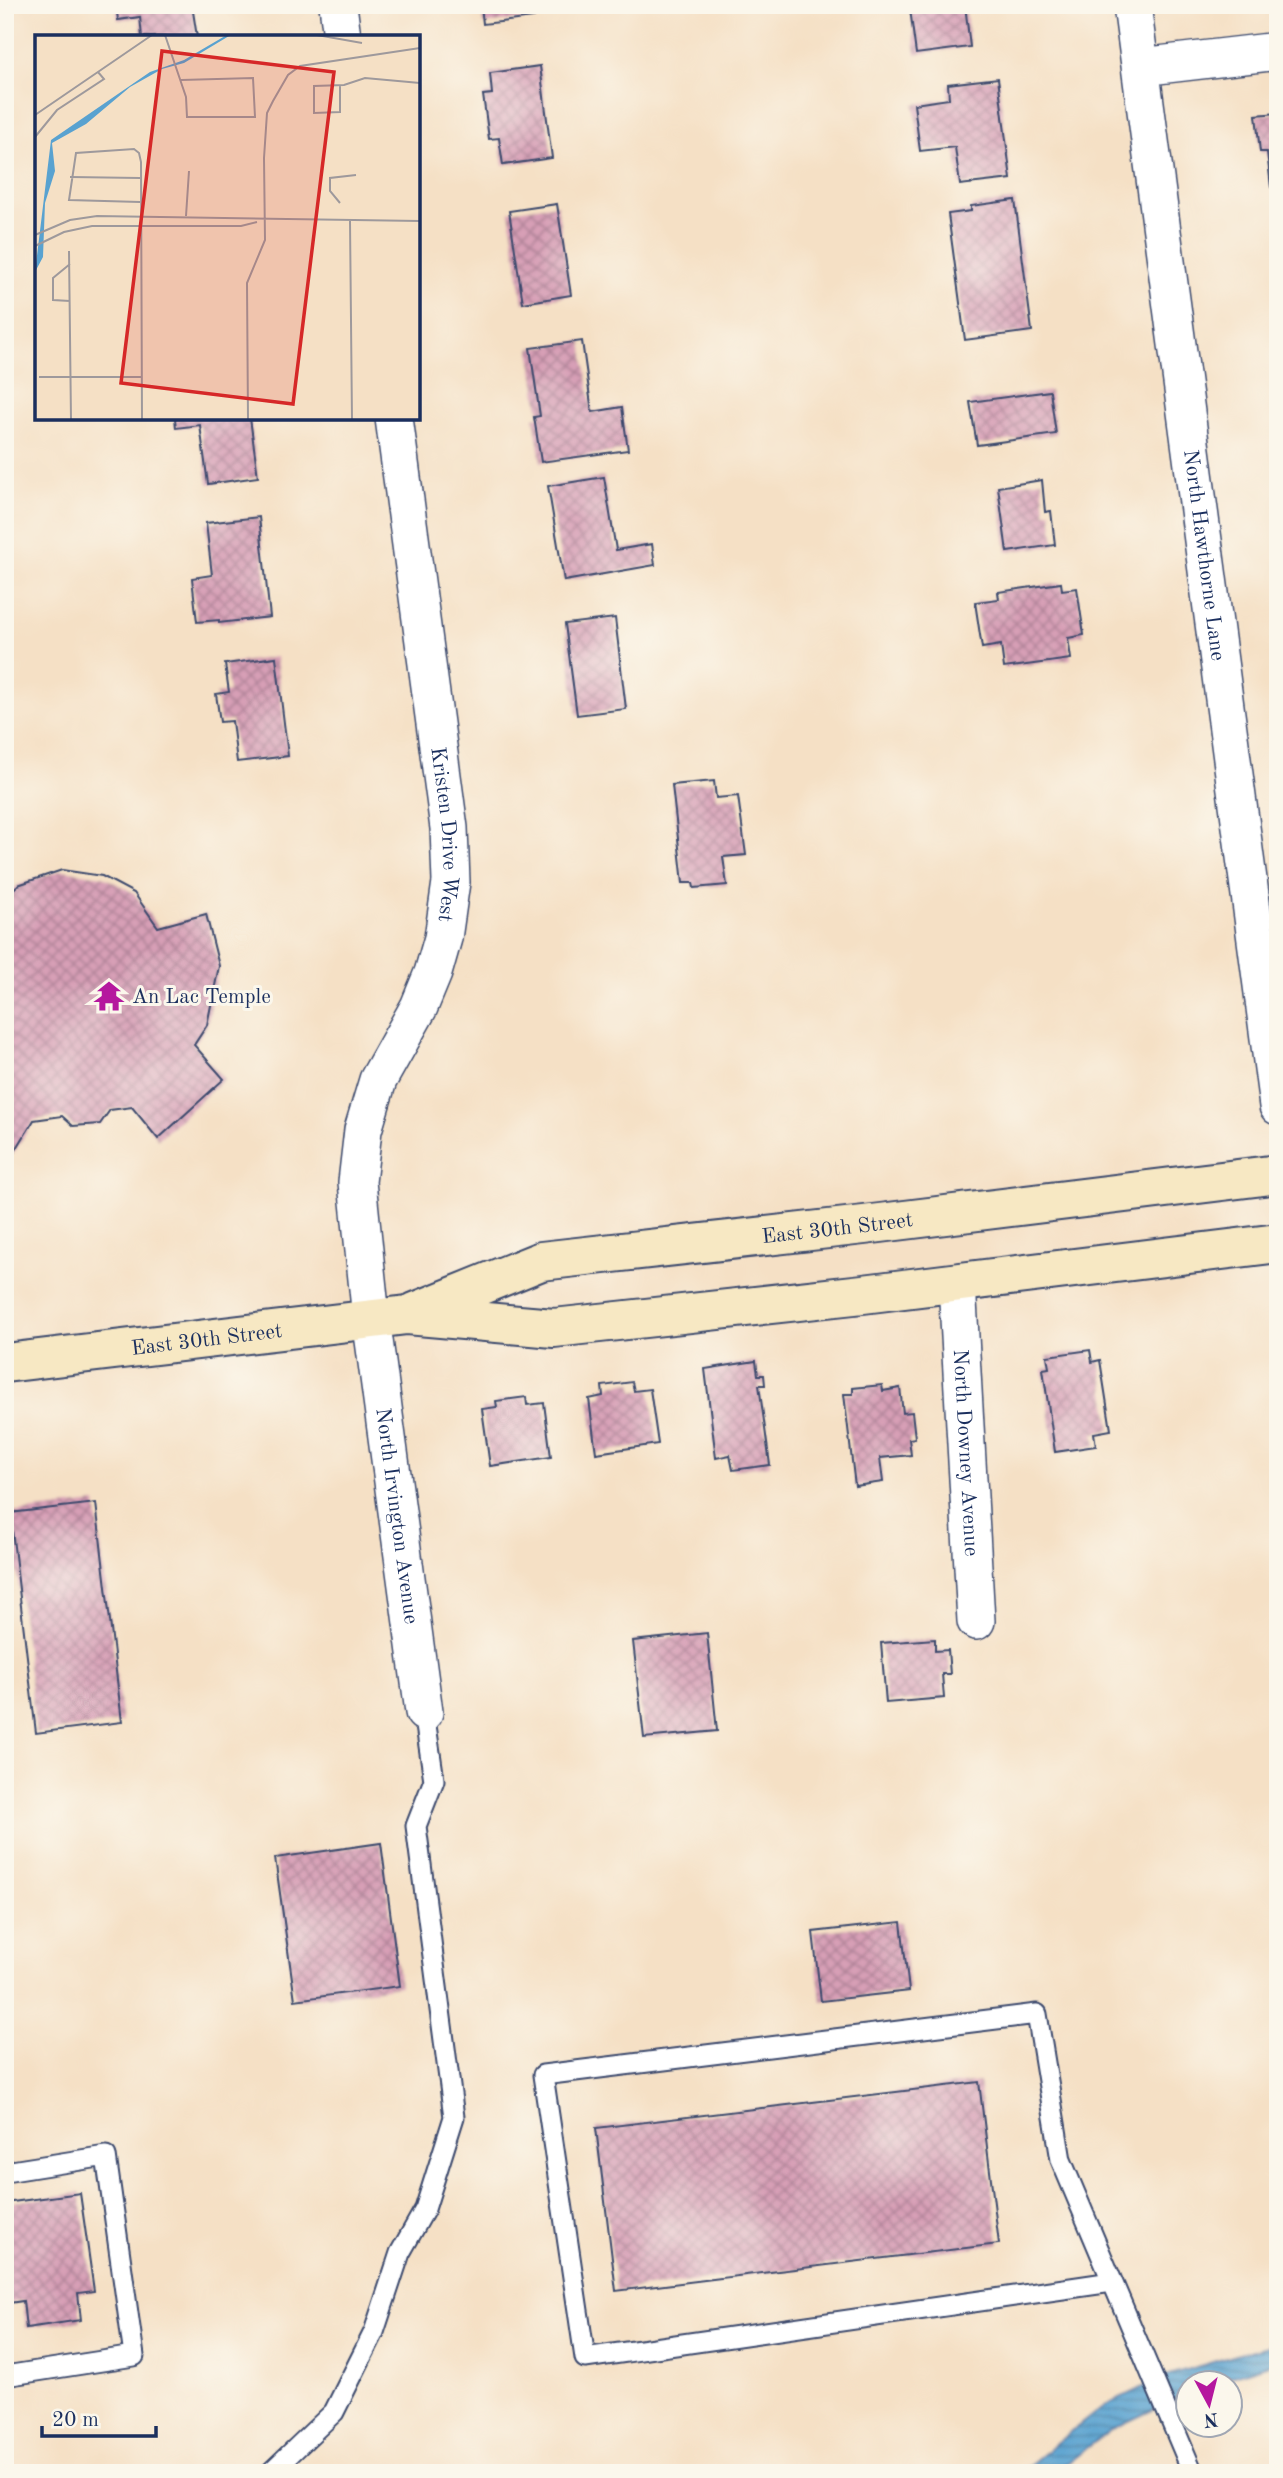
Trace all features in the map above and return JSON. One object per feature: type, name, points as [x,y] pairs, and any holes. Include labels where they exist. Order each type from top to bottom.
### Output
[{"type":"main road","name":"East 30th Street","points":[[389,1317],[541,1261],[1278,1174]]},
{"type":"main road","name":"East 30th Street","points":[[5,1363],[389,1317],[554,1328],[957,1283],[1278,1243]]},
{"type":"street","points":[[338,5],[342,35]]},
{"type":"street","name":"North Hawthorne Lane","points":[[1132,5],[1278,1106]]},
{"type":"street","points":[[1141,67],[1278,51]]},
{"type":"street","name":"Kristen Drive West","points":[[389,1317],[358,1200],[358,1165],[363,1130],[378,1080],[419,1007],[433,973],[445,929],[451,882],[449,828],[394,420]]},
{"type":"street","name":"North Downey Avenue","points":[[957,1283],[976,1621]]},
{"type":"street","name":"North Irvington Avenue","points":[[389,1317],[424,1712]]},
{"type":"lane","points":[[270,2473],[334,2412],[374,2332],[400,2253],[425,2209],[454,2117],[416,1826],[434,1780],[424,1712]]},
{"type":"lane","points":[[1112,2282],[585,2358],[542,2074],[1037,2014],[1061,2160],[1193,2473]]},
{"type":"lane","points":[[5,2172],[106,2156],[134,2356],[5,2376]]},
{"type":"water","points":[[1278,2339],[1278,2358],[1269,2364],[1244,2372],[1186,2370],[1267,2346]]},
{"type":"water","points":[[1174,2374],[1174,2400],[1112,2429],[1054,2473],[1019,2473],[1105,2405]]},
{"type":"building","points":[[116,5],[192,5],[197,35],[142,35],[140,17],[118,20]]},
{"type":"building","points":[[481,5],[532,5],[534,18],[483,24]]},
{"type":"building","points":[[925,5],[965,5],[970,47],[916,54],[910,9]]},
{"type":"building","points":[[540,66],[552,158],[503,165],[499,138],[489,139],[483,95],[492,94],[490,73]]},
{"type":"building","points":[[998,78],[1011,179],[960,185],[955,147],[920,151],[914,104],[949,99],[948,84]]},
{"type":"building","points":[[1278,113],[1278,186],[1271,187],[1267,152],[1260,152],[1256,115]]},
{"type":"building","points":[[1015,200],[1032,331],[965,340],[948,214],[971,211],[971,206]]},
{"type":"building","points":[[557,204],[571,295],[523,303],[509,211]]},
{"type":"building","points":[[582,341],[592,412],[622,407],[628,450],[541,462],[534,417],[540,416],[530,348]]},
{"type":"building","points":[[1050,391],[1056,434],[977,445],[970,402]]},
{"type":"building","points":[[175,420],[250,420],[258,477],[208,484],[200,425],[176,428]]},
{"type":"building","points":[[604,477],[616,550],[652,544],[655,565],[564,581],[548,486]]},
{"type":"building","points":[[1042,480],[1045,512],[1051,511],[1055,545],[1007,552],[998,487]]},
{"type":"building","points":[[259,517],[270,617],[219,623],[219,620],[197,622],[192,578],[212,575],[206,523]]},
{"type":"building","points":[[1061,583],[1062,590],[1077,588],[1084,635],[1068,638],[1071,659],[1004,668],[1001,645],[982,648],[975,602],[999,599],[998,592]]},
{"type":"building","points":[[615,618],[626,709],[577,715],[565,624]]},
{"type":"building","points":[[276,657],[288,756],[237,762],[232,721],[220,722],[216,694],[229,692],[225,664]]},
{"type":"building","points":[[714,781],[716,798],[738,796],[746,855],[723,857],[727,885],[694,888],[693,883],[683,883],[672,785]]},
{"type":"building","name":"An Lac Temple","points":[[62,870],[102,876],[134,893],[158,927],[206,914],[219,966],[207,1025],[194,1045],[224,1079],[158,1139],[132,1107],[110,1110],[100,1124],[73,1126],[62,1116],[34,1120],[14,1153],[5,1148],[5,897],[18,885]]},
{"type":"building","points":[[1090,1350],[1092,1362],[1100,1360],[1111,1430],[1094,1433],[1096,1446],[1055,1452],[1043,1369],[1049,1368],[1047,1356]]},
{"type":"building","points":[[756,1361],[758,1375],[764,1375],[765,1385],[759,1385],[770,1465],[733,1470],[730,1455],[716,1458],[705,1369]]},
{"type":"building","points":[[632,1382],[634,1391],[650,1389],[658,1444],[596,1453],[589,1399],[603,1396],[602,1386]]},
{"type":"building","points":[[882,1385],[883,1391],[900,1388],[903,1413],[912,1412],[915,1438],[909,1439],[911,1455],[880,1458],[883,1482],[855,1486],[844,1394],[853,1394],[853,1388]]},
{"type":"building","points":[[526,1397],[527,1405],[544,1403],[551,1457],[490,1466],[482,1409],[497,1407],[496,1401]]},
{"type":"building","points":[[96,1503],[122,1722],[36,1733],[10,1513]]},
{"type":"building","points":[[707,1633],[717,1731],[644,1738],[633,1641]]},
{"type":"building","points":[[935,1639],[935,1651],[948,1650],[950,1674],[942,1674],[944,1698],[886,1703],[881,1643]]},
{"type":"building","points":[[381,1843],[400,1986],[295,2000],[275,1858]]},
{"type":"building","points":[[901,1922],[909,1991],[821,2001],[813,1932]]},
{"type":"building","points":[[979,2082],[999,2244],[616,2291],[596,2128]]},
{"type":"building","points":[[80,2193],[94,2291],[78,2293],[81,2320],[26,2328],[23,2301],[9,2303],[5,2275],[5,2203]]},
{"type":"place","name":"An Lac Temple","points":[[109,996]]}]
